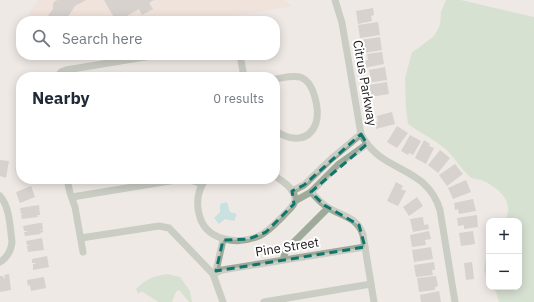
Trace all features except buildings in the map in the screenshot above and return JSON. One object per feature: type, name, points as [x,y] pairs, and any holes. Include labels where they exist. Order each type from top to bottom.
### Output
[{"type":"street","name":"Citrus Parkway","points":[[335,0],[342,23],[361,134],[374,152],[421,180],[435,197],[440,210],[455,302]]},
{"type":"street","points":[[62,72],[66,70],[127,60]]},
{"type":"street","points":[[241,60],[243,72]]},
{"type":"street","points":[[280,78],[295,76],[306,79],[313,89],[317,114],[314,128],[303,137],[289,138],[280,133]]},
{"type":"street","points":[[292,191],[304,185],[361,134]]},
{"type":"street","points":[[203,184],[198,195],[198,209],[199,216],[206,228],[211,233],[223,240],[242,240],[261,235],[271,228],[286,213],[295,201],[311,192],[335,168],[367,144]]},
{"type":"street","points":[[328,162],[335,168]]},
{"type":"street","points":[[280,180],[292,191],[295,201]]},
{"type":"street","points":[[68,184],[75,207],[83,252]]},
{"type":"street","points":[[72,197],[151,184]]},
{"type":"street","points":[[311,192],[328,208],[352,219],[359,225],[363,235],[374,302]]},
{"type":"street","points":[[0,196],[3,199],[6,208],[12,242],[12,248],[8,256],[0,262]]},
{"type":"street","points":[[283,260],[284,253],[287,248],[328,208]]},
{"type":"street","points":[[80,238],[155,226],[166,227],[172,230],[214,273],[223,302]]},
{"type":"street","points":[[214,273],[223,240]]},
{"type":"street","name":"Pine Street","points":[[214,273],[365,247]]},
{"type":"street","points":[[264,302],[371,284]]},
{"type":"highlighted area","points":[[361,134],[367,144],[311,192],[324,205],[359,225],[365,247],[216,271],[223,240],[249,239],[266,232],[294,204],[292,191],[304,185]]},
{"type":"shaded area","points":[[38,0],[284,0],[292,6],[235,16],[27,16]]},
{"type":"green space","points":[[446,0],[461,0],[534,17],[534,302],[499,302],[494,290],[522,290],[522,218],[505,218],[508,208],[507,202],[499,191],[481,180],[470,177],[444,148],[408,124],[405,78],[412,52],[434,36],[440,25],[441,12]]},
{"type":"green space","points":[[486,256],[486,276],[484,270]]},
{"type":"green space","points":[[167,274],[180,277],[190,291],[192,302],[189,302],[179,290],[176,292],[172,302],[158,302],[143,292],[138,294],[136,289],[146,280]]},
{"type":"water","points":[[227,202],[230,212],[237,214],[234,221],[225,219],[219,224],[214,218],[220,212],[220,204]]}]
